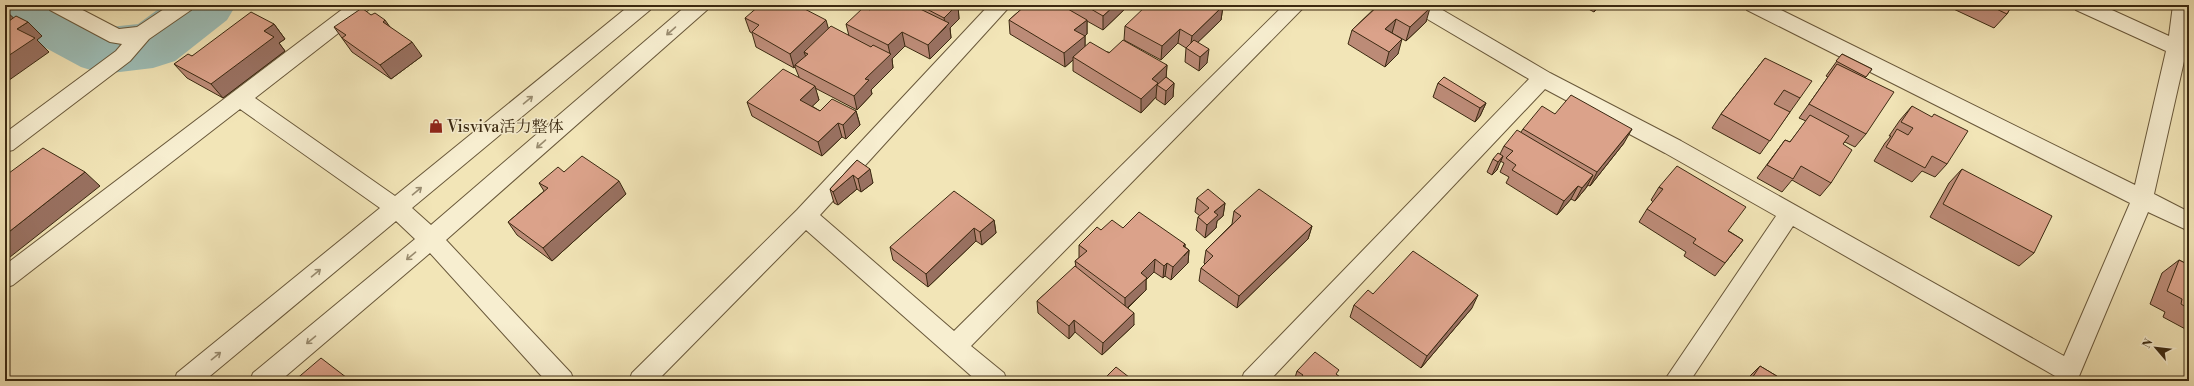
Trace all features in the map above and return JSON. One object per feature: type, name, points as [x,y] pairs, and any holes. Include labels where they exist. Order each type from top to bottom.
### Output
[{"type":"street","points":[[57,5],[133,44]]},
{"type":"street","points":[[5,144],[184,5]]},
{"type":"street","points":[[5,278],[361,5]]},
{"type":"street","points":[[186,381],[643,5]]},
{"type":"street","points":[[262,381],[432,239],[700,5]]},
{"type":"street","points":[[641,381],[805,216],[1000,5]]},
{"type":"street","points":[[955,346],[1296,5]]},
{"type":"street","points":[[1420,5],[1543,78],[1790,213],[2068,376],[2142,200],[2177,48],[2183,5]]},
{"type":"street","points":[[1754,5],[2142,200],[2189,222]]},
{"type":"street","points":[[2082,5],[2177,48]]},
{"type":"street","points":[[1253,381],[1543,78]]},
{"type":"street","points":[[240,98],[396,208],[432,239],[562,381]]},
{"type":"street","points":[[1676,381],[1790,213]]},
{"type":"street","points":[[805,216],[995,381]]},
{"type":"building","points":[[760,5],[797,5],[826,20],[790,54],[752,32],[759,25],[745,18]]},
{"type":"building","points":[[875,5],[912,5],[949,23],[928,45],[902,32],[888,45],[846,24],[864,7],[870,10]]},
{"type":"building","points":[[919,5],[957,5],[944,18]]},
{"type":"building","points":[[1026,5],[1061,5],[1087,20],[1074,30],[1085,36],[1064,53],[1009,20]]},
{"type":"building","points":[[1084,5],[1115,5],[1103,16]]},
{"type":"building","points":[[1147,5],[1223,6],[1192,36],[1180,29],[1162,46],[1125,26]]},
{"type":"building","points":[[1379,5],[1425,5],[1430,8],[1410,27],[1396,19],[1385,29],[1402,39],[1389,52],[1352,30]]},
{"type":"building","points":[[1988,5],[2012,5],[2007,14]]},
{"type":"building","points":[[362,8],[371,15],[375,13],[385,20],[383,22],[412,42],[380,65],[342,38],[346,35],[334,27]]},
{"type":"building","points":[[251,12],[274,24],[264,31],[274,37],[211,84],[174,64],[188,54],[192,56]]},
{"type":"building","points":[[16,16],[28,22],[17,29],[35,38],[5,58],[5,24]]},
{"type":"building","points":[[831,26],[871,47],[873,45],[891,54],[865,79],[869,80],[854,96],[795,65],[808,54],[804,52]]},
{"type":"building","points":[[1123,40],[1167,65],[1152,79],[1158,83],[1141,99],[1073,57],[1090,42],[1109,53]]},
{"type":"building","points":[[1194,40],[1209,49],[1200,57],[1186,48]]},
{"type":"building","points":[[1842,54],[1872,69],[1866,77],[1836,61]]},
{"type":"building","points":[[1765,58],[1812,81],[1800,98],[1784,90],[1774,104],[1790,112],[1770,141],[1721,114]]},
{"type":"building","points":[[1837,64],[1894,92],[1866,134],[1809,104]]},
{"type":"building","points":[[783,69],[815,86],[800,100],[820,111],[832,99],[856,111],[843,125],[838,123],[818,142],[747,102]]},
{"type":"building","points":[[1166,77],[1174,83],[1166,91],[1157,85]]},
{"type":"building","points":[[1444,77],[1486,103],[1480,108],[1438,83]]},
{"type":"building","points":[[1571,95],[1632,129],[1597,172],[1523,129],[1542,106],[1555,114]]},
{"type":"building","points":[[1912,106],[1932,117],[1934,114],[1968,131],[1947,164],[1932,156],[1925,168],[1886,147],[1897,129],[1908,135],[1913,128],[1901,122]]},
{"type":"building","points":[[1810,115],[1849,136],[1843,144],[1852,150],[1831,183],[1801,166],[1793,179],[1767,165],[1785,140],[1790,142]]},
{"type":"building","points":[[1517,130],[1593,175],[1582,188],[1578,186],[1564,201],[1512,170],[1516,165],[1506,158],[1513,151],[1504,146]]},
{"type":"building","points":[[43,148],[85,172],[5,235],[5,176]]},
{"type":"building","points":[[1498,153],[1503,156],[1498,162],[1493,159]]},
{"type":"building","points":[[582,156],[619,181],[543,248],[508,222],[548,188],[539,183],[558,167],[564,172]]},
{"type":"building","points":[[857,160],[870,169],[858,179],[853,175],[833,192],[830,189]]},
{"type":"building","points":[[1677,166],[1746,207],[1728,231],[1743,240],[1725,263],[1693,243],[1696,239],[1647,209],[1663,189],[1659,187]]},
{"type":"building","points":[[1962,169],[2052,216],[2034,253],[1943,204]]},
{"type":"building","points":[[1208,189],[1225,203],[1214,212],[1218,215],[1207,225],[1198,217],[1209,208],[1197,198]]},
{"type":"building","points":[[1259,189],[1312,226],[1239,296],[1201,268],[1213,256],[1206,250],[1241,216],[1234,211]]},
{"type":"building","points":[[954,191],[994,220],[980,232],[974,228],[926,274],[890,247]]},
{"type":"building","points":[[1139,212],[1185,244],[1183,246],[1189,250],[1173,267],[1167,263],[1164,266],[1155,259],[1141,273],[1147,278],[1125,298],[1075,261],[1087,251],[1079,245],[1097,227],[1101,230],[1112,220],[1123,228]]},
{"type":"building","points":[[1413,251],[1478,295],[1427,356],[1354,305],[1368,290],[1373,294]]},
{"type":"building","points":[[2179,260],[2189,265],[2189,309],[2181,304],[2182,299],[2167,291]]},
{"type":"building","points":[[1075,266],[1134,313],[1103,343],[1074,320],[1069,326],[1037,301]]},
{"type":"building","points":[[1315,352],[1339,370],[1336,374],[1345,381],[1298,381],[1303,375],[1297,371]]},
{"type":"building","points":[[321,358],[351,381],[294,381]]},
{"type":"building","points":[[1760,366],[1785,381],[1750,381]]},
{"type":"building","points":[[1116,367],[1134,381],[1102,381]]},
{"type":"waterway","points":[[15,5],[103,51],[153,45],[206,5]]},
{"type":"place","name":"Visviva活力整体","points":[[436,126]]}]
